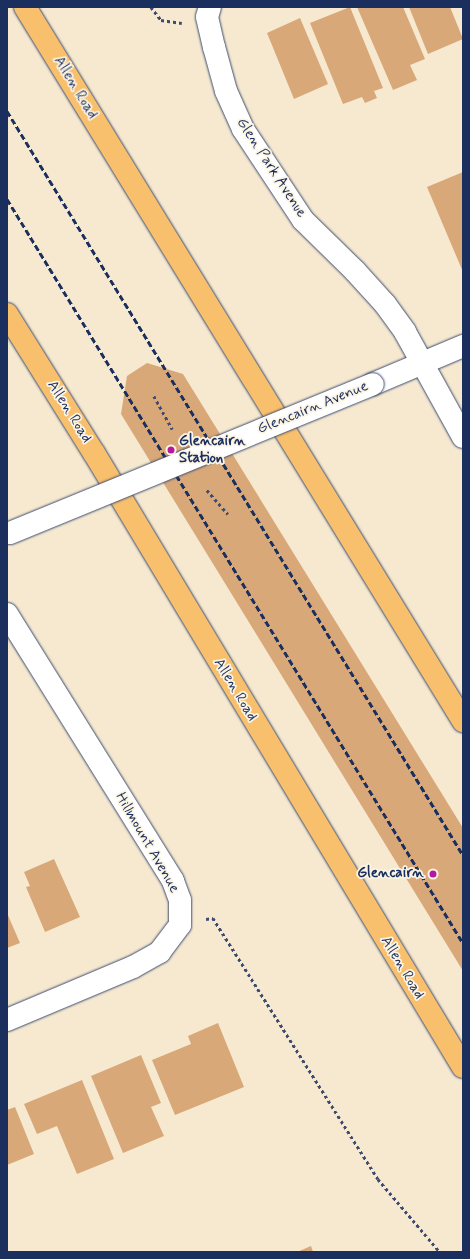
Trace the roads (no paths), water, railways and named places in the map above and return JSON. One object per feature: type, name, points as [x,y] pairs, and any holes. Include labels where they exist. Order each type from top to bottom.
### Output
[{"type":"highway","name":"Allen Road","points":[[26,7],[463,721]]},
{"type":"highway","name":"Allen Road","points":[[7,314],[94,453],[463,1068]]},
{"type":"street","name":"Glen Park Avenue","points":[[209,17],[226,91],[243,129],[304,220],[336,250],[385,304],[405,332],[421,363]]},
{"type":"street","name":"Glencairn Avenue","points":[[8,534],[463,346]]},
{"type":"street","points":[[421,363],[463,437]]},
{"type":"street","name":"Hillmount Avenue","points":[[7,614],[173,881],[180,900],[180,925],[160,952],[133,967],[7,1020]]},
{"type":"railway","points":[[7,111],[463,855]]},
{"type":"railway","points":[[7,199],[463,943]]},
{"type":"place","name":"Glencairn Station","points":[[171,450]]},
{"type":"place","name":"Glencairn","points":[[433,874]]}]
